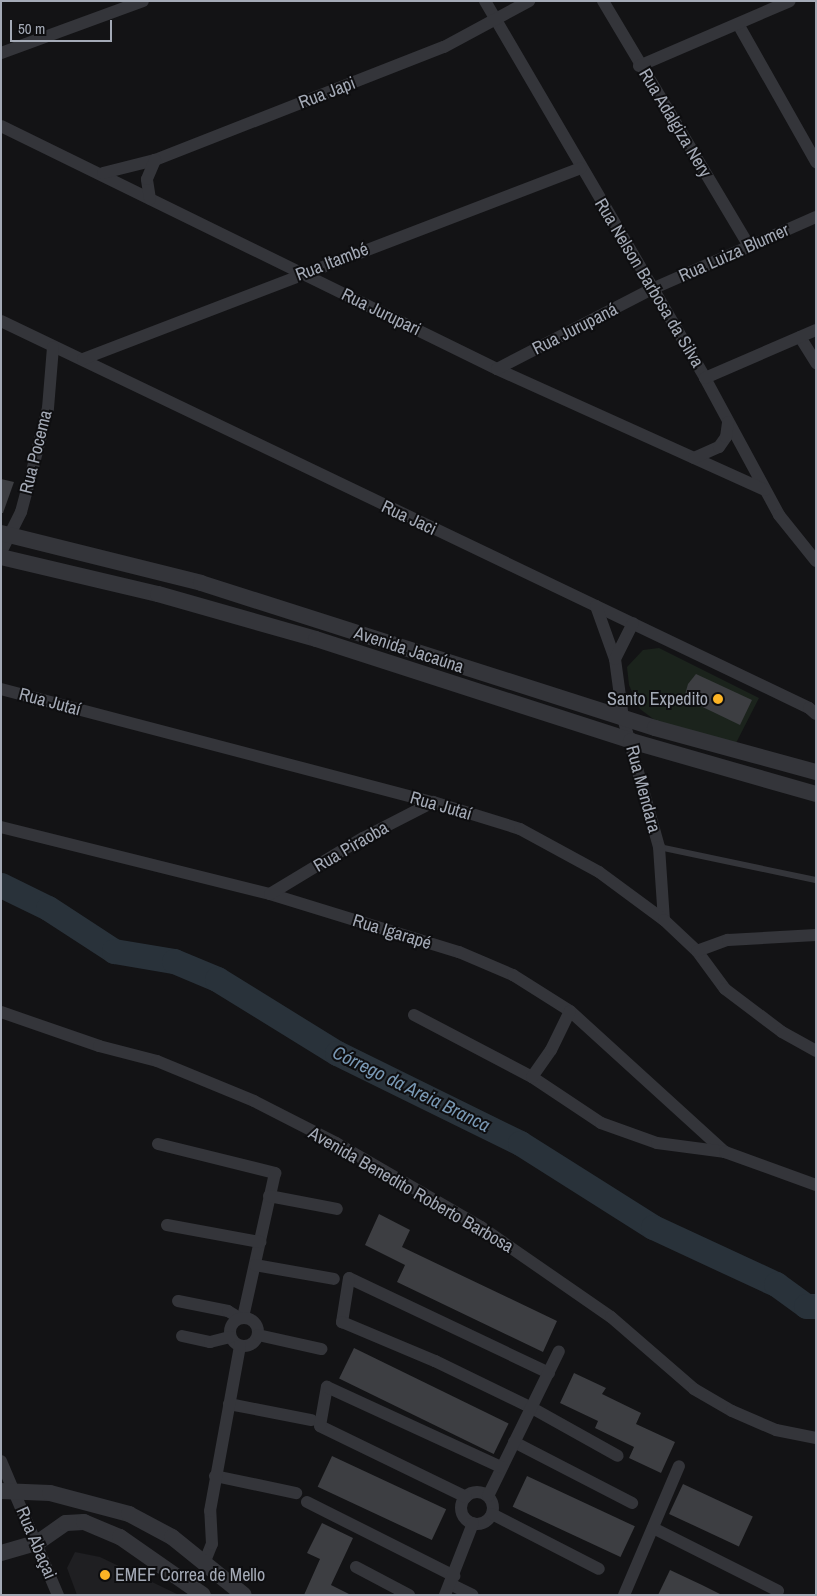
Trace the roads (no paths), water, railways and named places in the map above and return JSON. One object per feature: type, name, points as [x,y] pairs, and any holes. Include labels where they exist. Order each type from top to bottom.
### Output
[{"type":"street","points":[[1,54],[143,1]]},
{"type":"street","name":"Rua Nelson Barbosa da Silva","points":[[486,1],[581,168],[705,378],[764,490],[793,536],[816,561]]},
{"type":"street","name":"Rua Japi","points":[[103,173],[155,160],[444,47],[494,17],[529,1]]},
{"type":"street","name":"Rua Adalgiza Nery","points":[[603,1],[640,66],[748,244]]},
{"type":"street","points":[[640,66],[790,1]]},
{"type":"street","points":[[738,24],[816,162]]},
{"type":"street","name":"Rua Jurupari","points":[[1,126],[103,173],[150,199],[497,369],[764,490]]},
{"type":"street","points":[[150,199],[146,179],[155,160]]},
{"type":"street","name":"Rua Itambé","points":[[83,359],[302,273],[581,168]]},
{"type":"street","name":"Rua Luiza Blumer","points":[[652,289],[748,244],[816,218]]},
{"type":"street","name":"Rua Jurupaná","points":[[497,369],[652,289]]},
{"type":"street","name":"Rua Jaci","points":[[1,321],[53,347],[83,359],[337,485],[633,623],[809,708],[816,714]]},
{"type":"street","points":[[705,378],[816,330]]},
{"type":"street","points":[[800,337],[816,363]]},
{"type":"street","name":"Rua Pocema","points":[[1,552],[6,534],[23,504],[48,408],[53,347]]},
{"type":"street","points":[[694,458],[718,447],[726,437],[728,422]]},
{"type":"street","name":"Avenida Jacaúna","points":[[6,534],[201,583],[622,718],[816,772]]},
{"type":"street","name":"Avenida Jacaúna","points":[[1,557],[158,594],[306,636],[631,741],[816,794]]},
{"type":"street","name":"Rua Mendara","points":[[596,606],[615,660],[622,718],[631,741],[659,847],[664,920]]},
{"type":"street","points":[[615,660],[633,623]]},
{"type":"street","name":"Rua Jutaí","points":[[1,689],[433,802],[520,829],[559,848],[599,872],[664,920],[697,951],[725,988],[775,1027],[816,1051]]},
{"type":"street","name":"Rua Piraoba","points":[[270,894],[363,838],[433,802]]},
{"type":"street","name":"Rua Igarapé","points":[[1,827],[270,894],[459,952],[513,975],[570,1011],[725,1152]]},
{"type":"street","points":[[697,951],[728,940],[816,934]]},
{"type":"street","points":[[532,1077],[551,1050],[570,1011]]},
{"type":"street","name":"Avenida Benedito Roberto Barbosa","points":[[1,1012],[100,1046],[157,1061],[254,1101],[328,1139],[481,1227],[611,1316],[694,1389],[732,1411],[776,1430],[816,1438]]},
{"type":"street","name":"Rua Igarapé","points":[[414,1015],[532,1077],[578,1111],[626,1134],[657,1142],[725,1152],[816,1185]]},
{"type":"street","points":[[158,1144],[275,1173],[255,1265],[241,1318],[232,1324],[230,1336]]},
{"type":"street","points":[[269,1196],[337,1209]]},
{"type":"street","points":[[167,1225],[260,1242]]},
{"type":"street","points":[[255,1265],[334,1279]]},
{"type":"street","points":[[549,1373],[349,1278],[342,1322],[434,1360],[532,1408],[618,1456]]},
{"type":"street","points":[[178,1300],[228,1311],[256,1325],[258,1336],[253,1343],[240,1346]]},
{"type":"street","points":[[182,1336],[210,1342],[230,1336]]},
{"type":"street","points":[[230,1336],[240,1346]]},
{"type":"street","points":[[258,1336],[321,1349]]},
{"type":"street","points":[[205,1561],[212,1544],[210,1511],[240,1346]]},
{"type":"street","points":[[488,1496],[559,1351]]},
{"type":"street","points":[[473,1523],[486,1521],[492,1514],[493,1504],[488,1496],[479,1492],[466,1497],[320,1426],[326,1387],[501,1467]]},
{"type":"street","points":[[229,1404],[311,1420]]},
{"type":"street","points":[[514,1442],[632,1503]]},
{"type":"street","points":[[1,1461],[8,1491],[50,1492],[129,1514],[172,1537],[205,1561],[244,1595]]},
{"type":"street","points":[[624,1595],[679,1466]]},
{"type":"street","points":[[215,1476],[296,1492]]},
{"type":"street","name":"Rua Abaçai","points":[[8,1491],[37,1543],[58,1595]]},
{"type":"street","points":[[466,1497],[462,1512],[473,1523]]},
{"type":"street","points":[[307,1502],[449,1585],[473,1595]]},
{"type":"street","points":[[120,1537],[129,1514]]},
{"type":"street","points":[[492,1514],[599,1569]]},
{"type":"street","points":[[1,1553],[37,1543],[74,1521],[120,1537],[203,1595]]},
{"type":"street","points":[[449,1585],[473,1523]]},
{"type":"street","points":[[653,1528],[778,1591]]},
{"type":"street","points":[[356,1568],[409,1595]]},
{"type":"lane","points":[[659,847],[816,880]]},
{"type":"waterway","name":"Córrego da Areia Branca","points":[[1,885],[48,908],[114,951],[174,961],[217,979],[337,1053],[520,1143],[653,1227],[776,1284],[806,1306],[816,1306]]},
{"type":"place","name":"Santo Expedito","points":[[718,699]]},
{"type":"place","name":"EMEF Correa de Mello","points":[[105,1575]]}]
